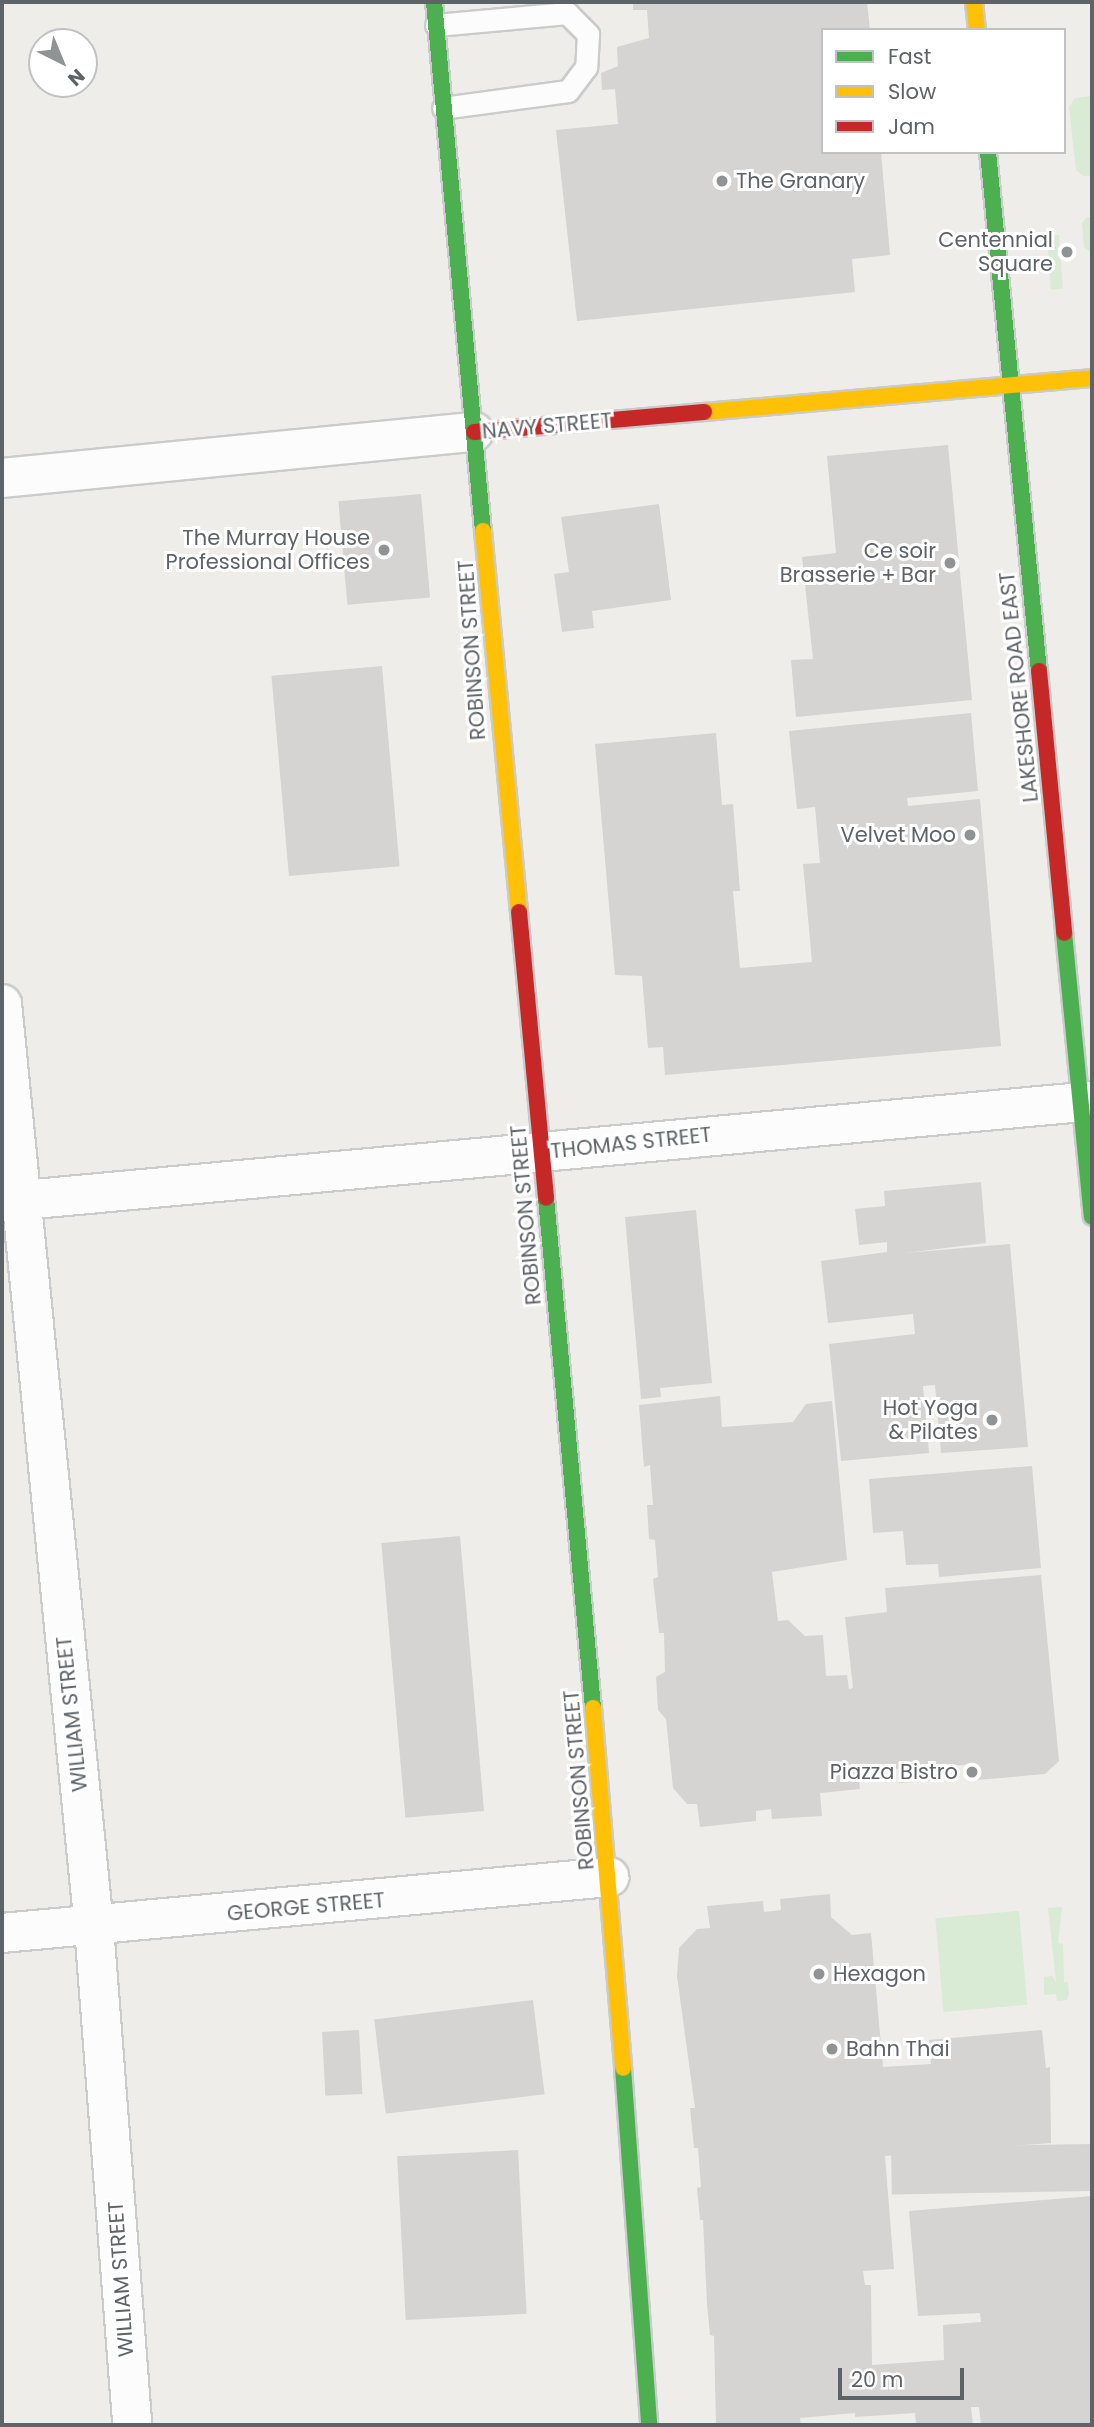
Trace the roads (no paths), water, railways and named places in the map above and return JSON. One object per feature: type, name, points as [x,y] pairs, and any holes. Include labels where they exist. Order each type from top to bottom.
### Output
[{"type":"street","name":"ROBINSON STREET","points":[[435,2],[609,1877],[649,2425]]},
{"type":"street","points":[[974,2],[977,28]]},
{"type":"street","name":"LAKESHORE ROAD EAST","points":[[988,154],[1008,385],[1087,1101],[1092,1217]]},
{"type":"street","name":"NAVY STREET","points":[[2,478],[474,432],[1092,378]]},
{"type":"street","name":"WILLIAM STREET","points":[[2,1004],[10,1201],[94,1927],[132,2425]]},
{"type":"street","name":"THOMAS STREET","points":[[10,1201],[1087,1101]]},
{"type":"street","name":"GEORGE STREET","points":[[2,1933],[94,1927],[609,1877]]},
{"type":"lane","points":[[436,25],[567,13],[588,34],[586,67],[568,91],[443,108]]},
{"type":"place","name":"The Granary","points":[[722,181]]},
{"type":"place","name":"Centennial Square","points":[[1067,252]]},
{"type":"place","name":"The Murray House Professional Offices","points":[[384,550]]},
{"type":"place","name":"Ce soir Brasserie + Bar","points":[[950,563]]},
{"type":"place","name":"Velvet Moo","points":[[970,835]]},
{"type":"place","name":"Hot Yoga & Pilates","points":[[992,1420]]},
{"type":"place","name":"Piazza Bistro","points":[[972,1772]]},
{"type":"place","name":"Hexagon","points":[[819,1974]]},
{"type":"place","name":"Bahn Thai","points":[[832,2049]]}]
